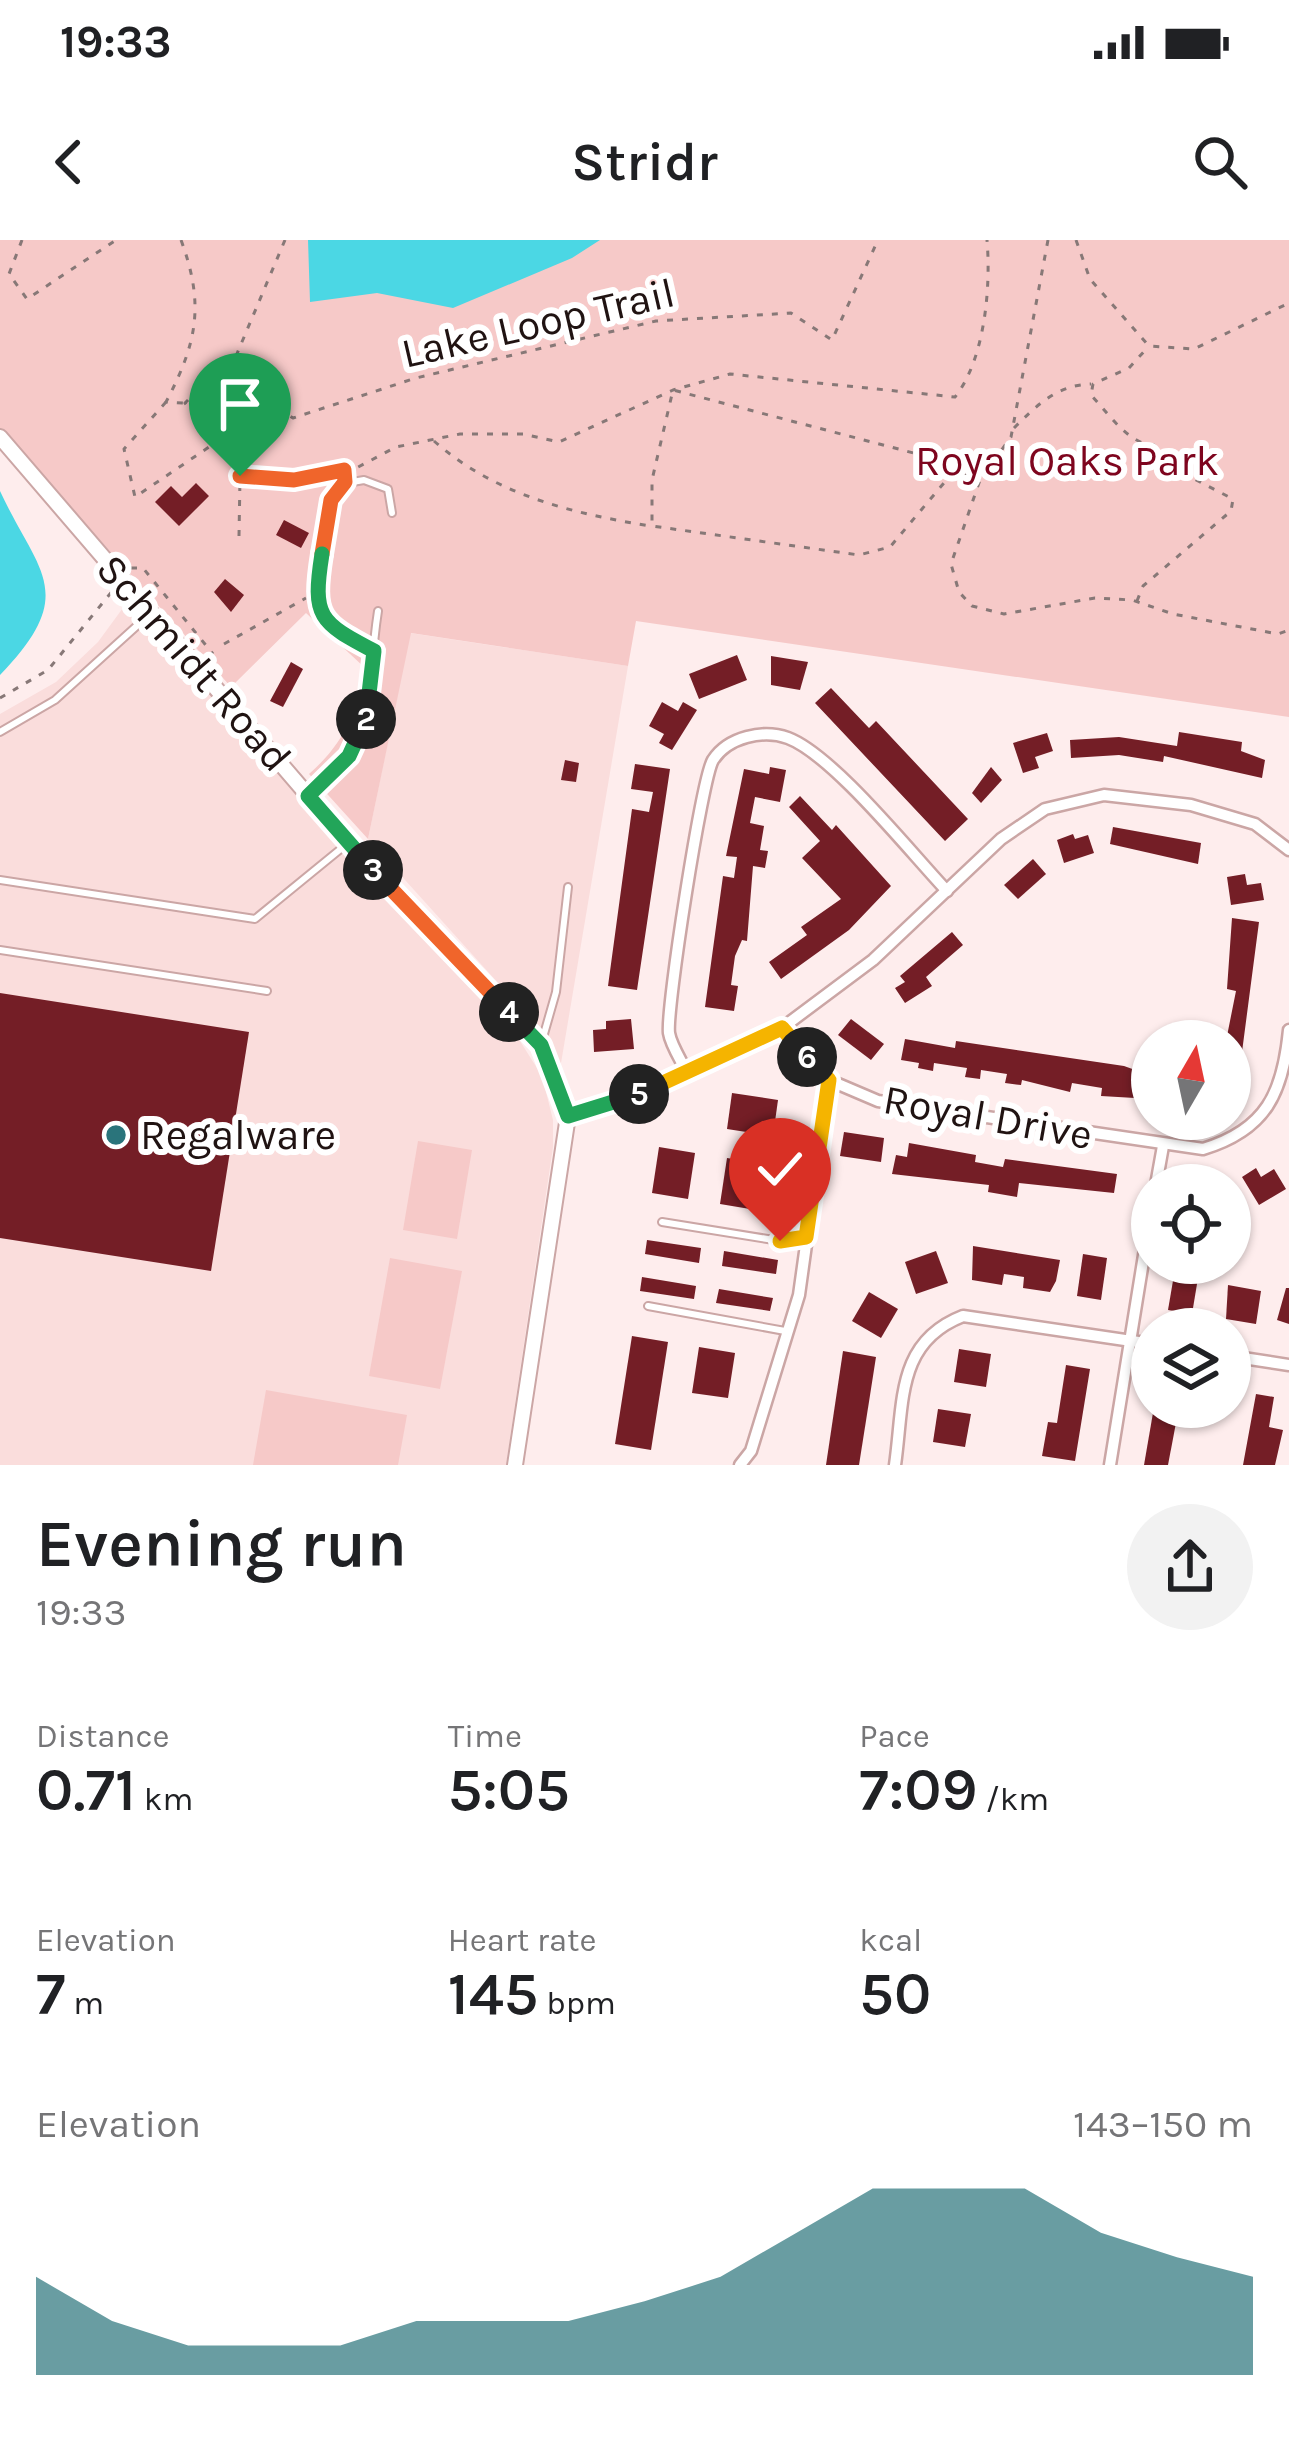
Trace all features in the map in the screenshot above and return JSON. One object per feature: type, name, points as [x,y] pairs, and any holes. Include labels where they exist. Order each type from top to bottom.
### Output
[{"type":"street","name":"Schmidt Road","points":[[0,437],[348,843],[541,1045],[568,1116],[514,1465]]},
{"type":"street","points":[[688,1075],[669,1034],[700,805],[712,761],[728,746],[753,734],[787,737],[820,758],[947,891]]},
{"type":"street","points":[[568,1116],[688,1075],[782,1028],[873,960],[1001,838],[1045,809],[1104,795],[1191,805],[1256,824],[1289,850]]},
{"type":"street","name":"Royal Drive","points":[[782,1028],[829,1080],[878,1101],[1203,1149],[1237,1139],[1275,1100],[1289,1030]]},
{"type":"street","points":[[740,1465],[751,1451],[799,1295],[829,1080]]},
{"type":"street","points":[[1159,1164],[1162,1146]]},
{"type":"street","points":[[1110,1465],[1139,1284]]},
{"type":"street","points":[[895,1465],[909,1362],[934,1328],[963,1316],[1129,1340]]},
{"type":"street","points":[[1251,1359],[1289,1365]]},
{"type":"lane","points":[[374,651],[329,626],[319,613],[317,589],[331,500],[345,482],[378,482],[388,489],[392,513]]},
{"type":"lane","points":[[308,796],[361,738],[378,611]]},
{"type":"lane","points":[[0,732],[55,700],[151,613]]},
{"type":"lane","points":[[0,880],[255,919],[348,843]]},
{"type":"lane","points":[[541,1045],[556,992],[568,887]]},
{"type":"lane","points":[[0,950],[268,992]]},
{"type":"lane","points":[[662,1222],[780,1241],[806,1237]]},
{"type":"lane","points":[[648,1306],[785,1330]]},
{"type":"path","points":[[22,240],[9,274],[27,298],[116,240]]},
{"type":"path","points":[[181,240],[197,299],[192,352],[166,402],[124,449],[135,496],[214,442]]},
{"type":"path","points":[[166,402],[185,403],[206,382],[228,375],[285,240]]},
{"type":"path","name":"Lake Loop Trail","points":[[228,375],[293,418],[416,378],[656,320],[791,313],[832,340],[878,240]]},
{"type":"path","points":[[240,476],[294,480],[344,470],[396,447],[432,440],[523,434],[559,442],[673,390],[730,374],[956,397],[967,382],[992,294],[987,240]]},
{"type":"path","points":[[1012,430],[1048,240]]},
{"type":"path","points":[[1076,240],[1090,279],[1149,346],[1194,349],[1289,304]]},
{"type":"path","points":[[1149,346],[1129,368],[1093,384],[1073,384],[1042,400],[1012,430],[980,480],[951,564],[959,592],[972,606],[1004,614],[1095,598],[1137,602],[1279,634],[1289,630]]},
{"type":"path","points":[[1093,384],[1091,395],[1126,432],[1144,445],[1154,445],[1169,466],[1234,499],[1231,511],[1143,586],[1137,602]]},
{"type":"path","points":[[673,390],[925,455],[980,480]]},
{"type":"path","points":[[652,526],[652,480],[673,390]]},
{"type":"path","points":[[185,403],[240,476],[239,536]]},
{"type":"path","points":[[432,440],[461,465],[560,511],[859,555],[890,547],[954,471]]},
{"type":"path","points":[[344,470],[345,482]]},
{"type":"path","points":[[0,698],[47,670],[127,570],[143,568],[213,654]]},
{"type":"path","points":[[224,644],[317,589]]},
{"type":"shaded area","points":[[128,601],[496,1003],[542,1076],[553,1120],[553,1147],[506,1465],[0,1465],[0,714],[56,682],[98,642]]},
{"type":"shaded area","points":[[410,633],[628,666],[559,1075],[533,1025],[508,994],[368,839]]},
{"type":"green space","name":"Royal Oaks Park","points":[[0,240],[1289,240],[1289,717],[636,621],[628,666],[411,633],[368,839],[309,774],[347,726],[364,667],[306,613],[231,687],[0,428]]},
{"type":"green space","points":[[418,1141],[472,1150],[457,1239],[403,1230]]},
{"type":"green space","points":[[390,1258],[462,1271],[440,1389],[369,1376]]},
{"type":"green space","points":[[266,1390],[407,1415],[398,1465],[253,1465]]},
{"type":"water","points":[[308,240],[600,240],[572,258],[453,308],[377,293],[310,302]]},
{"type":"water","points":[[0,491],[38,563],[45,602],[25,647],[0,675]]},
{"type":"building","points":[[196,483],[209,496],[179,526],[155,502],[171,486],[182,497]]},
{"type":"building","points":[[284,520],[309,533],[301,548],[276,535]]},
{"type":"building","points":[[225,579],[244,595],[231,612],[214,592]]},
{"type":"building","points":[[737,655],[747,680],[699,699],[689,674]]},
{"type":"building","points":[[771,656],[808,662],[800,690],[771,685]]},
{"type":"building","points":[[291,662],[303,669],[283,707],[270,701]]},
{"type":"building","points":[[831,688],[869,728],[876,721],[968,819],[945,841],[815,703]]},
{"type":"building","points":[[662,702],[678,711],[683,702],[697,710],[672,750],[659,743],[664,734],[649,726]]},
{"type":"building","points":[[1179,732],[1242,742],[1241,751],[1265,760],[1262,778],[1164,756],[1163,762],[1119,755],[1071,758],[1070,740],[1119,737],[1177,746]]},
{"type":"building","points":[[1047,733],[1053,751],[1035,757],[1039,768],[1023,773],[1013,743]]},
{"type":"building","points":[[565,760],[579,763],[576,782],[561,780]]},
{"type":"building","points":[[635,764],[670,769],[637,990],[608,986],[632,809],[649,812],[653,792],[631,789]]},
{"type":"building","points":[[770,767],[786,770],[780,802],[755,797],[750,823],[764,826],[760,850],[768,851],[765,868],[753,866],[747,941],[742,940],[735,956],[731,985],[738,986],[734,1011],[705,1007],[723,876],[734,878],[737,857],[726,856],[744,769],[769,774]]},
{"type":"building","points":[[991,767],[1002,780],[981,803],[972,793]]},
{"type":"building","points":[[800,796],[832,830],[836,825],[891,886],[849,930],[781,979],[769,962],[807,935],[801,927],[841,899],[802,858],[820,841],[789,807]]},
{"type":"building","points":[[1113,827],[1201,843],[1198,864],[1110,844]]},
{"type":"building","points":[[1073,834],[1075,839],[1088,835],[1094,853],[1064,863],[1057,840]]},
{"type":"building","points":[[1033,859],[1046,874],[1018,899],[1004,885]]},
{"type":"building","points":[[1245,874],[1247,885],[1261,883],[1264,900],[1231,905],[1227,877]]},
{"type":"building","points":[[1232,918],[1259,922],[1246,1020],[1230,1020],[1236,991],[1227,989]]},
{"type":"building","points":[[952,932],[963,945],[926,977],[932,986],[905,1003],[895,988],[905,982],[900,976]]},
{"type":"building","name":"Regalware","points":[[0,993],[249,1032],[211,1271],[0,1238]]},
{"type":"building","points":[[631,1019],[634,1049],[594,1052],[593,1030],[606,1029],[606,1021]]},
{"type":"building","points":[[851,1019],[884,1044],[871,1060],[838,1035]]},
{"type":"building","points":[[905,1039],[955,1048],[956,1041],[1124,1066],[1131,1068],[1131,1098],[1101,1096],[1102,1088],[1072,1083],[1070,1092],[1022,1080],[1021,1085],[1005,1083],[1007,1074],[981,1070],[980,1079],[965,1077],[967,1068],[934,1063],[933,1071],[901,1060]]},
{"type":"building","points":[[732,1093],[778,1100],[773,1136],[727,1129]]},
{"type":"building","points":[[844,1132],[884,1138],[881,1162],[840,1156]]},
{"type":"building","points":[[909,1143],[976,1155],[975,1162],[1003,1167],[1005,1159],[1117,1174],[1114,1193],[1019,1183],[1017,1197],[988,1192],[989,1185],[892,1174],[896,1155],[907,1157]]},
{"type":"building","points":[[659,1147],[695,1153],[688,1199],[652,1193]]},
{"type":"building","points":[[727,1158],[764,1164],[756,1210],[720,1204]]},
{"type":"building","points":[[787,1167],[801,1169],[793,1224],[779,1221]]},
{"type":"building","points":[[1256,1168],[1261,1177],[1274,1169],[1286,1189],[1259,1205],[1251,1192],[1251,1171]]},
{"type":"building","points":[[647,1240],[701,1248],[699,1263],[645,1254]]},
{"type":"building","points":[[973,1246],[1060,1260],[1056,1281],[1050,1292],[1023,1288],[1024,1277],[1004,1274],[1002,1285],[972,1280]]},
{"type":"building","points":[[724,1251],[778,1260],[776,1274],[722,1266]]},
{"type":"building","points":[[936,1251],[948,1283],[916,1294],[905,1262]]},
{"type":"building","points":[[1083,1254],[1107,1258],[1101,1300],[1077,1296]]},
{"type":"building","points":[[642,1277],[696,1286],[694,1299],[640,1291]]},
{"type":"building","points":[[1172,1284],[1197,1284],[1193,1308],[1168,1308]]},
{"type":"building","points":[[1228,1285],[1261,1291],[1256,1324],[1251,1323],[1251,1308],[1227,1308]]},
{"type":"building","points":[[1289,1288],[1289,1324],[1277,1320]]},
{"type":"building","points":[[719,1289],[773,1298],[770,1311],[716,1303]]},
{"type":"building","points":[[869,1292],[898,1309],[881,1338],[852,1321]]},
{"type":"building","points":[[632,1336],[668,1342],[651,1450],[615,1444]]},
{"type":"building","points":[[699,1347],[735,1353],[728,1398],[692,1393]]},
{"type":"building","points":[[959,1349],[991,1354],[986,1387],[954,1382]]},
{"type":"building","points":[[843,1351],[876,1357],[859,1465],[826,1465]]},
{"type":"building","points":[[1066,1365],[1090,1369],[1075,1461],[1042,1456],[1048,1422],[1057,1423]]},
{"type":"building","points":[[1256,1394],[1274,1397],[1269,1427],[1283,1430],[1275,1465],[1243,1465]]},
{"type":"building","points":[[938,1409],[971,1414],[965,1447],[933,1442]]},
{"type":"building","points":[[1150,1428],[1175,1428],[1168,1465],[1144,1465]]},
{"type":"place","name":"Regalware","points":[[116,1135]]},
{"type":"route","points":[[240,476],[294,480],[344,470],[345,482],[331,500],[316,598],[329,626],[374,651],[374,678],[361,738],[308,796],[541,1045],[568,1116],[688,1075],[782,1028],[829,1080],[806,1237],[780,1241]]}]
